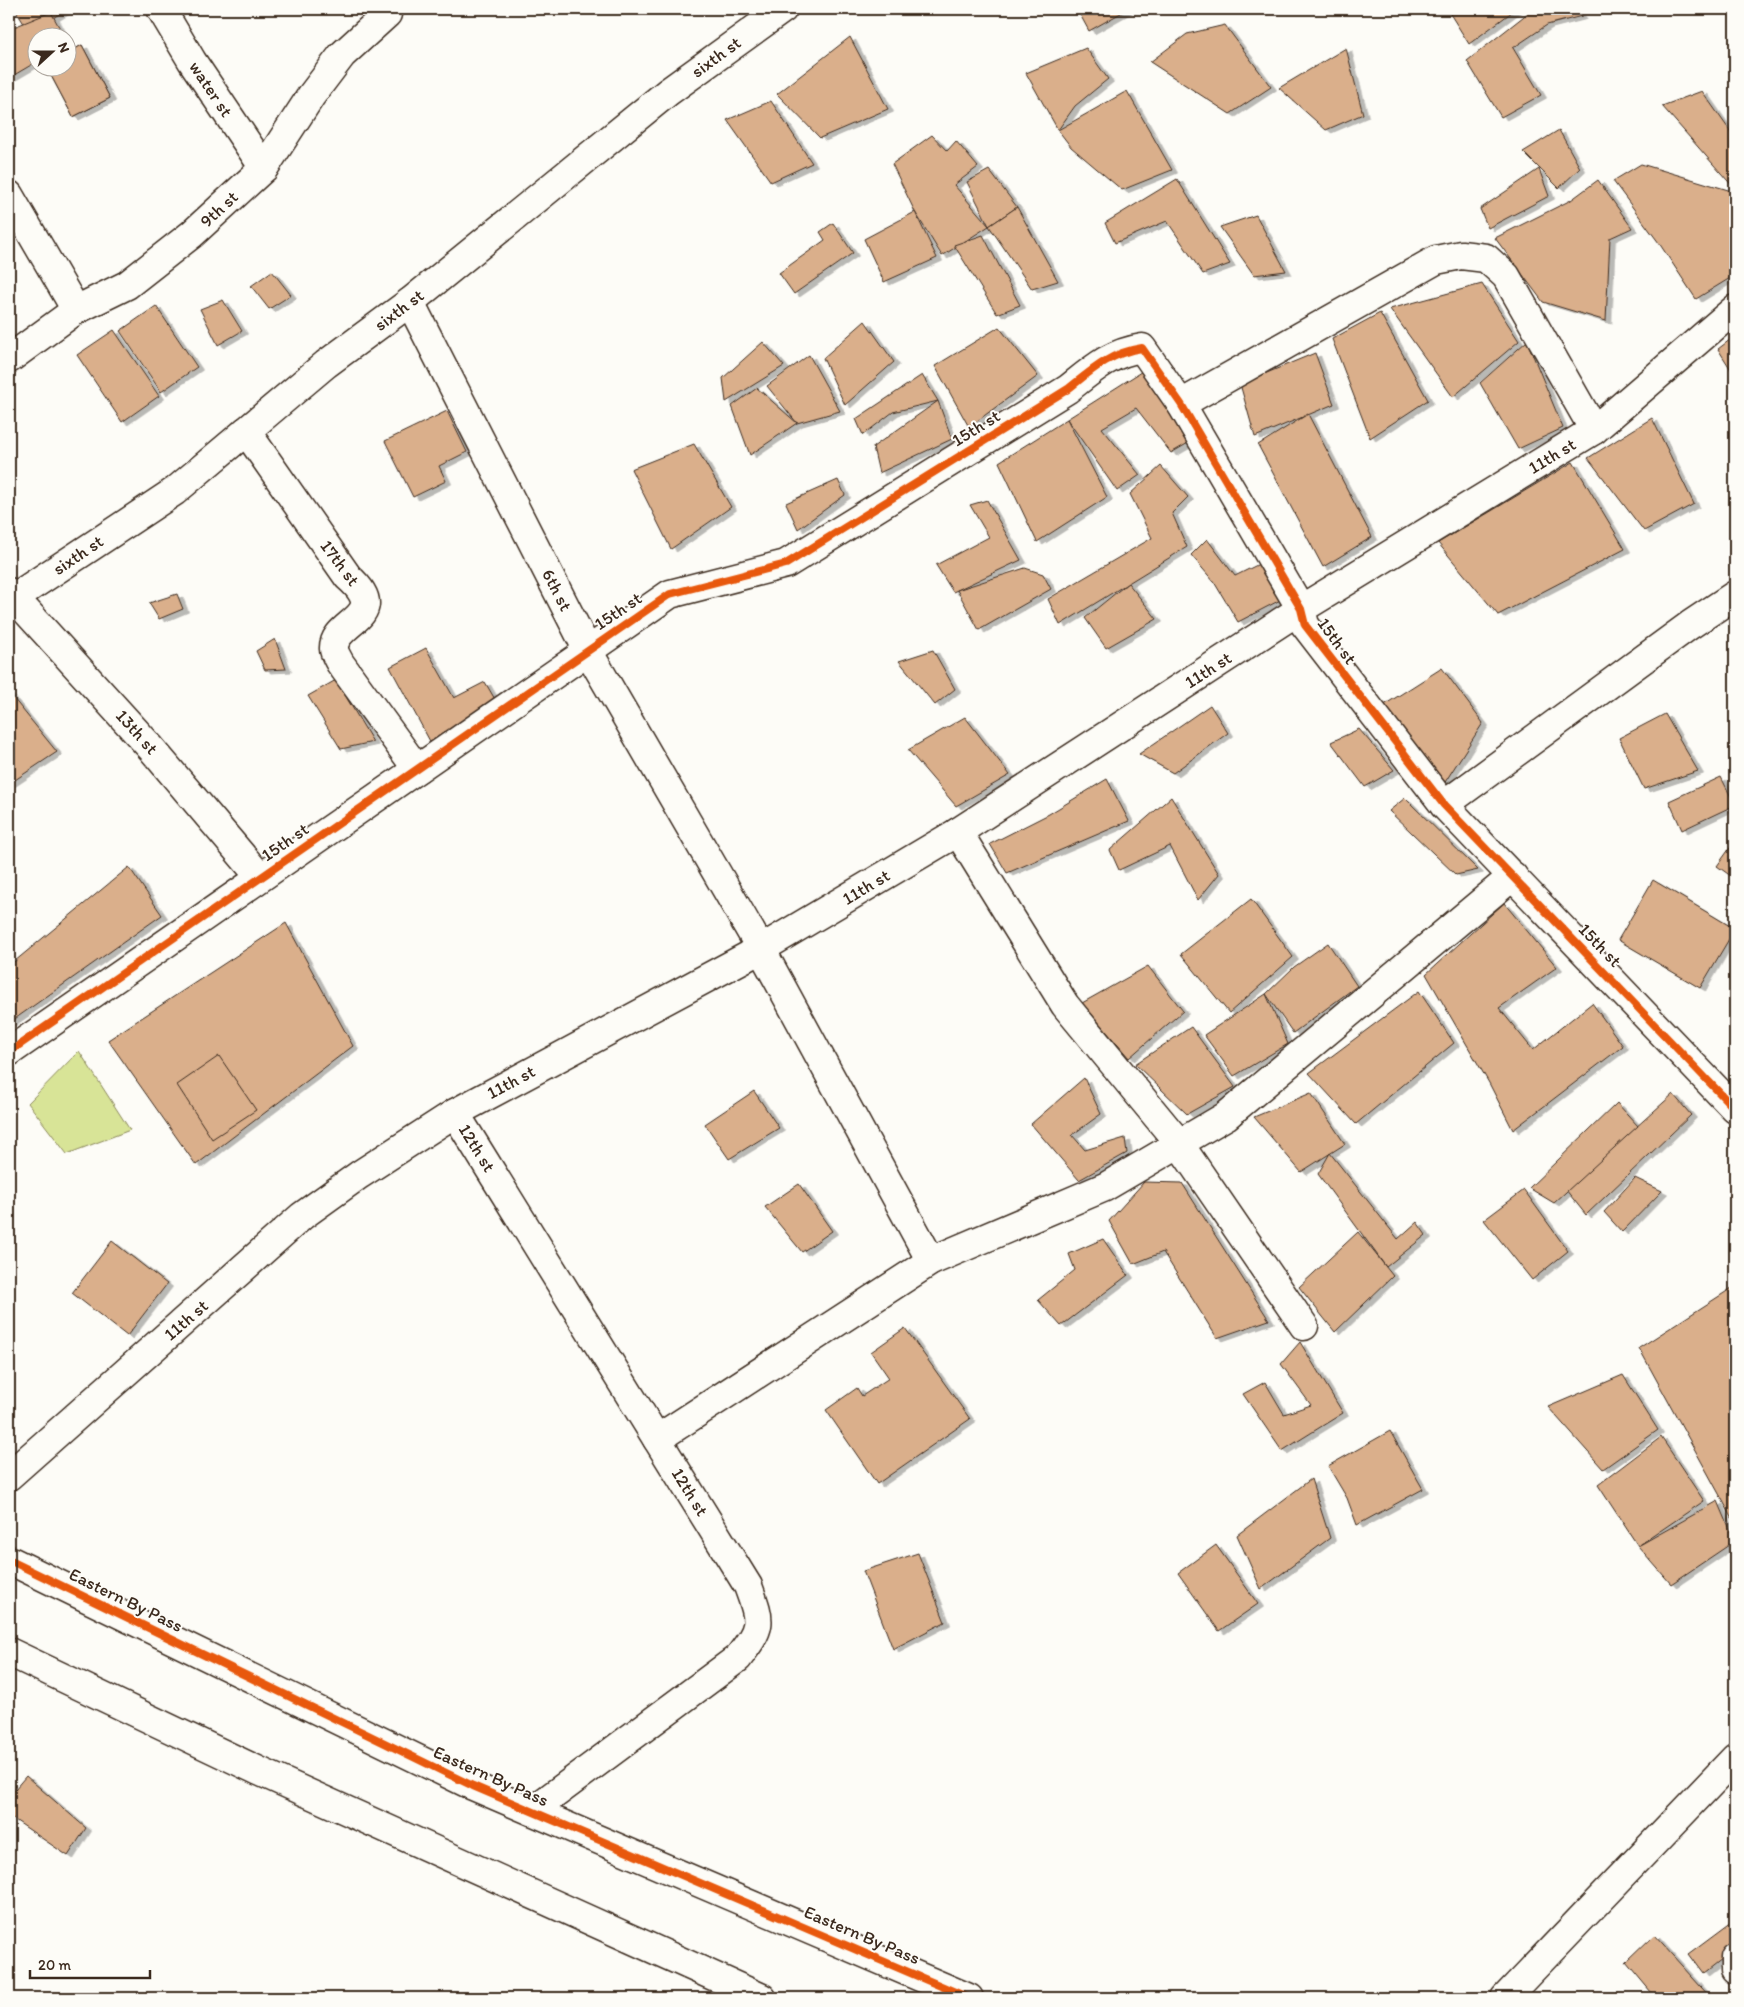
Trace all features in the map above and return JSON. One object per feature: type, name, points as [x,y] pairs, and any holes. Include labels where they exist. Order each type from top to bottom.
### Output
[{"type":"street","name":"water st","points":[[161,9],[192,61],[264,168]]},
{"type":"street","name":"sixth st","points":[[10,597],[175,491],[326,364],[410,302],[668,92],[783,9]]},
{"type":"street","name":"9th st","points":[[9,359],[76,310],[127,285],[192,234],[264,168],[311,96],[342,55],[386,11]]},
{"type":"street","points":[[9,195],[76,310]]},
{"type":"street","points":[[1181,404],[1436,260],[1462,255],[1486,258],[1506,276],[1594,430]]},
{"type":"street","name":"6th st","points":[[410,302],[588,650],[761,949],[931,1261]]},
{"type":"street","name":"11th st","points":[[9,1476],[302,1216],[455,1113],[761,949],[958,832],[1301,609],[1594,430],[1735,309]]},
{"type":"street","name":"15th st","points":[[9,1052],[670,594],[786,564],[1068,389],[1094,368],[1123,351],[1142,348],[1181,404],[1301,609],[1305,625],[1444,805],[1735,1109]]},
{"type":"street","name":"17th st","points":[[246,431],[348,577],[360,588],[366,601],[364,608],[336,641],[334,650],[340,663],[417,769]]},
{"type":"street","points":[[1444,805],[1690,625],[1735,595]]},
{"type":"street","name":"13th st","points":[[10,597],[151,748],[260,877]]},
{"type":"street","points":[[958,832],[1065,1005],[1178,1142],[1304,1326]]},
{"type":"street","points":[[657,1438],[931,1261],[1106,1187],[1178,1142],[1226,1116],[1513,876]]},
{"type":"street","name":"12th st","points":[[455,1113],[748,1586],[758,1612],[756,1633],[738,1658],[532,1811]]},
{"type":"street","name":"Eastern By Pass","points":[[9,1560],[473,1786],[969,1998]]},
{"type":"street","points":[[9,1652],[259,1771],[762,1998]]},
{"type":"street","points":[[1505,1998],[1735,1758]]},
{"type":"street","points":[[1735,1958],[1735,1970]]},
{"type":"green space","points":[[79,1051],[130,1130],[67,1154],[28,1103]]},
{"type":"building","points":[[15,9],[68,9],[36,28],[28,28],[28,30]]},
{"type":"building","points":[[1077,9],[1128,9],[1089,31]]},
{"type":"building","points":[[1447,9],[1516,9],[1469,44]]},
{"type":"building","points":[[1533,9],[1576,9],[1582,16],[1547,25],[1513,48],[1541,95],[1501,117],[1467,61]]},
{"type":"building","points":[[51,12],[60,28],[28,28],[28,67],[9,78],[9,29]]},
{"type":"building","points":[[1225,25],[1271,87],[1230,114],[1150,62],[1187,34]]},
{"type":"building","points":[[850,37],[888,109],[820,138],[777,94]]},
{"type":"building","points":[[82,45],[110,98],[73,117],[52,78],[78,78],[78,47]]},
{"type":"building","points":[[82,45],[110,98],[73,117],[52,78],[78,78],[78,47]]},
{"type":"building","points":[[1086,48],[1108,79],[1075,106],[1058,130],[1026,73]]},
{"type":"building","points":[[1346,48],[1363,114],[1326,130],[1279,88]]},
{"type":"building","points":[[1127,91],[1172,170],[1122,190],[1071,147],[1058,130]]},
{"type":"building","points":[[1702,91],[1735,138],[1735,189],[1662,106]]},
{"type":"building","points":[[771,101],[812,163],[771,182],[727,120]]},
{"type":"building","points":[[1559,130],[1580,168],[1559,188],[1523,152]]},
{"type":"building","points":[[932,135],[947,151],[956,141],[978,167],[954,185],[989,226],[942,256],[915,212],[892,164]]},
{"type":"building","points":[[1641,164],[1735,192],[1735,275],[1696,299],[1659,243],[1613,181]]},
{"type":"building","points":[[1539,169],[1549,196],[1488,228],[1480,209]]},
{"type":"building","points":[[989,170],[1017,207],[989,226],[967,182]]},
{"type":"building","points":[[1177,179],[1230,264],[1203,274],[1167,221],[1115,243],[1105,223]]},
{"type":"building","points":[[1598,180],[1632,228],[1610,238],[1606,321],[1543,302],[1495,238],[1571,200]]},
{"type":"building","points":[[1017,207],[1058,281],[1032,289],[989,226]]},
{"type":"building","points":[[915,212],[937,258],[884,282],[864,239]]},
{"type":"building","points":[[1256,215],[1286,271],[1254,275],[1220,227]]},
{"type":"building","points":[[833,223],[853,253],[794,294],[779,273],[825,240],[820,232]]},
{"type":"building","points":[[983,235],[1020,305],[997,314],[954,245]]},
{"type":"building","points":[[272,271],[291,295],[269,309],[251,286]]},
{"type":"building","points":[[1482,284],[1519,341],[1453,397],[1390,309]]},
{"type":"building","points":[[223,300],[242,331],[218,345],[200,309]]},
{"type":"building","points":[[156,306],[197,367],[161,392],[120,331]]},
{"type":"building","points":[[1380,313],[1428,400],[1370,438],[1332,339]]},
{"type":"building","points":[[865,321],[894,362],[845,405],[823,358]]},
{"type":"building","points":[[999,327],[1038,376],[969,427],[935,366]]},
{"type":"building","points":[[114,330],[159,396],[122,422],[77,355]]},
{"type":"building","points":[[1735,336],[1735,376],[1718,349]]},
{"type":"building","points":[[1527,341],[1563,428],[1518,449],[1480,383]]},
{"type":"building","points":[[763,342],[784,366],[726,402],[723,378]]},
{"type":"building","points":[[1315,353],[1334,404],[1255,437],[1240,384]]},
{"type":"building","points":[[809,355],[840,411],[797,423],[767,386]]},
{"type":"building","points":[[1144,370],[1190,442],[1171,453],[1136,408],[1102,428],[1140,475],[1117,491],[1067,419]]},
{"type":"building","points":[[922,375],[938,401],[893,412],[863,435],[856,419]]},
{"type":"building","points":[[757,388],[797,423],[750,455],[732,406]]},
{"type":"building","points":[[938,401],[952,439],[879,473],[873,447]]},
{"type":"building","points":[[447,411],[467,452],[439,466],[446,481],[413,497],[385,441]]},
{"type":"building","points":[[1308,414],[1372,537],[1323,567],[1258,445]]},
{"type":"building","points":[[1652,418],[1694,504],[1644,531],[1588,458]]},
{"type":"building","points":[[1067,419],[1107,497],[1037,542],[999,462]]},
{"type":"building","points":[[694,444],[731,507],[671,549],[631,469]]},
{"type":"building","points":[[1573,462],[1625,549],[1498,615],[1438,543]]},
{"type":"building","points":[[1161,466],[1188,497],[1172,513],[1187,547],[1060,625],[1048,599],[1152,538],[1130,494]]},
{"type":"building","points":[[838,480],[845,495],[798,529],[786,503]]},
{"type":"building","points":[[987,500],[1021,560],[953,592],[936,565],[989,537],[970,505]]},
{"type":"building","points":[[1207,539],[1235,576],[1265,561],[1286,597],[1238,622],[1214,582],[1191,555]]},
{"type":"building","points":[[1025,568],[1043,574],[1051,589],[979,630],[957,590]]},
{"type":"building","points":[[1128,583],[1157,619],[1106,648],[1085,618]]},
{"type":"building","points":[[177,594],[183,609],[159,619],[149,603]]},
{"type":"building","points":[[275,639],[286,669],[265,670],[256,651]]},
{"type":"building","points":[[426,648],[454,698],[485,682],[500,708],[432,745],[390,667]]},
{"type":"building","points":[[933,650],[955,689],[935,705],[899,661]]},
{"type":"building","points":[[1442,668],[1483,723],[1440,790],[1381,707]]},
{"type":"building","points":[[336,680],[373,742],[341,749],[308,696]]},
{"type":"building","points":[[9,693],[57,752],[9,784]]},
{"type":"building","points":[[1210,705],[1228,733],[1173,773],[1139,754]]},
{"type":"building","points":[[1665,714],[1698,771],[1644,789],[1619,738]]},
{"type":"building","points":[[965,717],[1010,775],[956,806],[908,750]]},
{"type":"building","points":[[1359,729],[1394,770],[1365,787],[1331,742]]},
{"type":"building","points":[[1721,777],[1735,805],[1682,830],[1669,801]]},
{"type":"building","points":[[1107,779],[1129,821],[1007,873],[990,844],[1049,814]]},
{"type":"building","points":[[1171,797],[1219,874],[1198,900],[1170,846],[1119,870],[1110,850]]},
{"type":"building","points":[[1405,798],[1478,870],[1456,875],[1389,811]]},
{"type":"building","points":[[1735,841],[1735,879],[1717,866]]},
{"type":"building","points":[[129,867],[162,915],[9,1023],[9,966]]},
{"type":"building","points":[[1653,880],[1735,929],[1700,988],[1618,940]]},
{"type":"building","points":[[1251,899],[1293,957],[1229,1013],[1181,954]]},
{"type":"building","points":[[1504,903],[1557,967],[1499,1008],[1533,1050],[1592,1003],[1623,1046],[1513,1130],[1489,1083],[1426,974]]},
{"type":"building","points":[[286,923],[353,1046],[196,1165],[108,1040]]},
{"type":"building","points":[[1328,943],[1357,986],[1293,1033],[1266,994],[1294,967]]},
{"type":"building","points":[[1148,966],[1183,1011],[1129,1058],[1082,1003]]},
{"type":"building","points":[[1419,991],[1454,1043],[1356,1124],[1309,1073]]},
{"type":"building","points":[[1266,994],[1288,1044],[1234,1076],[1204,1035]]},
{"type":"building","points":[[1191,1027],[1235,1087],[1187,1114],[1135,1064]]},
{"type":"building","points":[[219,1056],[256,1110],[212,1139],[177,1085]]},
{"type":"building","points":[[1084,1078],[1101,1114],[1072,1135],[1085,1150],[1125,1138],[1127,1153],[1079,1180],[1031,1124]]},
{"type":"building","points":[[754,1091],[779,1128],[729,1159],[705,1124]]},
{"type":"building","points":[[1311,1093],[1345,1144],[1301,1172],[1254,1117]]},
{"type":"building","points":[[1673,1094],[1691,1115],[1586,1215],[1566,1190]]},
{"type":"building","points":[[1617,1103],[1638,1126],[1554,1203],[1529,1188]]},
{"type":"building","points":[[1330,1153],[1398,1239],[1417,1222],[1426,1235],[1386,1267],[1318,1174]]},
{"type":"building","points":[[1635,1178],[1662,1191],[1622,1232],[1604,1212]]},
{"type":"building","points":[[1144,1182],[1182,1183],[1269,1320],[1217,1338],[1163,1252],[1133,1264],[1109,1221]]},
{"type":"building","points":[[799,1184],[832,1231],[802,1252],[765,1207]]},
{"type":"building","points":[[1524,1190],[1568,1251],[1532,1280],[1484,1220]]},
{"type":"building","points":[[1358,1232],[1393,1276],[1335,1332],[1299,1287]]},
{"type":"building","points":[[1103,1239],[1128,1275],[1061,1326],[1038,1300],[1075,1270],[1069,1254]]},
{"type":"building","points":[[112,1241],[167,1284],[127,1336],[72,1293]]},
{"type":"building","points":[[1735,1286],[1735,1523],[1639,1348]]},
{"type":"building","points":[[905,1328],[970,1419],[877,1484],[826,1410],[857,1388],[862,1396],[889,1378],[871,1352]]},
{"type":"building","points":[[1300,1342],[1343,1413],[1282,1451],[1243,1394],[1265,1382],[1284,1414],[1311,1405],[1281,1364]]},
{"type":"building","points":[[1623,1375],[1658,1430],[1603,1469],[1548,1407]]},
{"type":"building","points":[[1390,1431],[1423,1489],[1357,1525],[1347,1498],[1328,1466]]},
{"type":"building","points":[[1661,1437],[1704,1501],[1638,1546],[1598,1485]]},
{"type":"building","points":[[1311,1479],[1330,1538],[1261,1589],[1237,1535]]},
{"type":"building","points":[[1718,1501],[1735,1541],[1671,1584],[1638,1546]]},
{"type":"building","points":[[1216,1545],[1258,1604],[1219,1631],[1178,1573]]},
{"type":"building","points":[[918,1553],[945,1622],[893,1649],[863,1571]]},
{"type":"building","points":[[26,1776],[86,1828],[68,1856],[9,1816],[9,1796]]},
{"type":"building","points":[[1735,1919],[1735,1949],[1703,1974],[1688,1954]]},
{"type":"building","points":[[1654,1935],[1711,1998],[1656,1998],[1626,1962]]},
{"type":"cycle path","points":[[9,1052],[670,594],[786,564],[1068,389],[1102,363],[1120,354],[1142,348],[1181,404],[1301,609],[1305,625],[1444,805],[1735,1109]]},
{"type":"cycle path","points":[[9,1560],[473,1786],[969,1998]]}]
